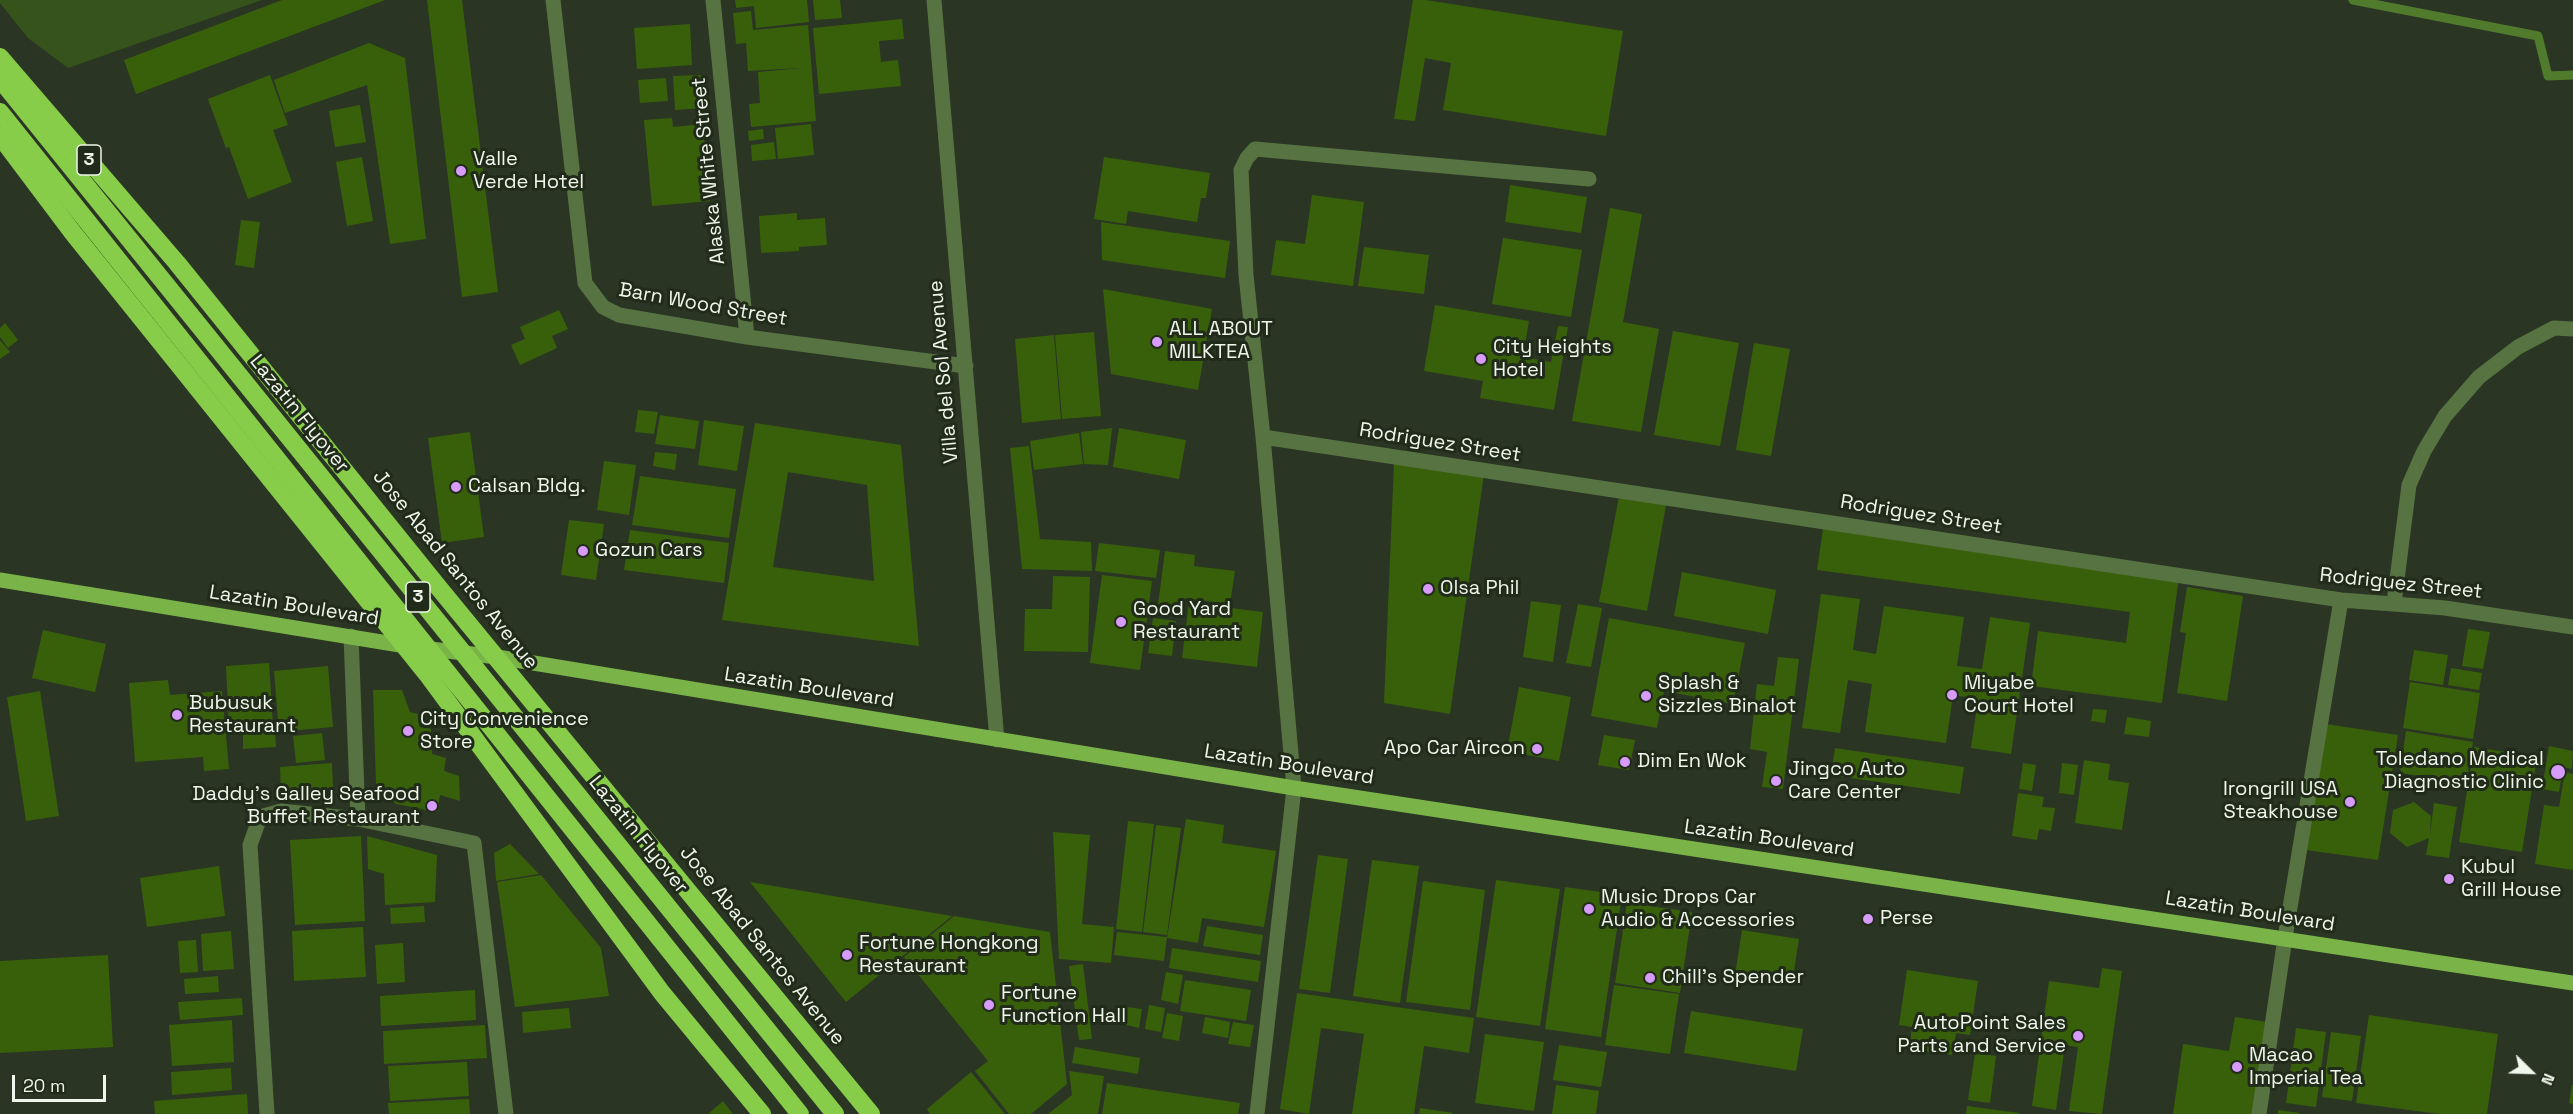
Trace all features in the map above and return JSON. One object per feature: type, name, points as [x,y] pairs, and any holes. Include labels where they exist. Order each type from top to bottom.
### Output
[{"type":"highway","name":"Jose Abad Santos Avenue","points":[[0,57],[177,263],[871,1114]]},
{"type":"highway","name":"Lazatin Flyover","points":[[0,79],[835,1114]]},
{"type":"highway","name":"3","points":[[0,112],[800,1114]]},
{"type":"highway","name":"3","points":[[0,136],[73,233],[406,646],[662,993],[762,1114]]},
{"type":"highway","points":[[427,674],[424,656],[437,630],[440,588]]},
{"type":"main road","name":"Lazatin Boulevard","points":[[0,580],[406,646],[497,657],[1294,788],[2573,983]]},
{"type":"street","name":"Barn Wood Street","points":[[553,0],[585,283],[603,307],[619,315],[747,337],[966,366]]},
{"type":"street","name":"Alaska White Street","points":[[713,0],[747,337]]},
{"type":"street","name":"Villa del Sol Avenue","points":[[934,0],[997,740]]},
{"type":"street","points":[[1257,1114],[1294,788],[1263,437],[1246,275],[1241,170],[1246,158],[1255,149],[1589,179]]},
{"type":"street","points":[[2394,603],[2409,485],[2424,451],[2445,416],[2479,377],[2518,347],[2554,328],[2573,329]]},
{"type":"street","name":"Rodriguez Street","points":[[1263,437],[2341,600],[2394,603],[2573,627]]},
{"type":"street","points":[[2259,1114],[2284,938],[2341,600]]},
{"type":"street","points":[[351,636],[357,819]]},
{"type":"street","points":[[267,1114],[250,845],[260,818],[281,811],[357,819],[474,843],[506,1114]]},
{"type":"green space","points":[[0,0],[262,0],[68,68],[28,38]]},
{"type":"building","points":[[282,0],[385,0],[136,94],[124,60]]},
{"type":"building","points":[[427,0],[462,0],[498,292],[462,297]]},
{"type":"building","points":[[735,0],[807,0],[809,22],[756,28],[754,6],[736,8]]},
{"type":"building","points":[[813,0],[840,0],[842,18],[815,20]]},
{"type":"building","points":[[1413,0],[1426,0],[1623,31],[1606,136],[1443,110],[1451,63],[1425,58],[1415,121],[1394,119]]},
{"type":"building","points":[[751,11],[753,30],[808,25],[816,121],[751,127],[749,104],[760,103],[758,72],[801,68],[748,71],[746,43],[736,44],[733,13]]},
{"type":"building","points":[[902,19],[904,39],[879,41],[881,62],[898,60],[901,86],[819,94],[813,28]]},
{"type":"building","points":[[690,24],[692,65],[637,69],[634,28]]},
{"type":"building","name":"Valle Verde Hotel","points":[[369,43],[405,58],[426,239],[390,244],[367,85],[285,113],[274,80]]},
{"type":"building","points":[[270,75],[288,125],[273,130],[292,182],[248,199],[208,99]]},
{"type":"building","points":[[701,75],[703,108],[675,110],[673,76]]},
{"type":"building","points":[[666,78],[668,101],[640,103],[638,80]]},
{"type":"building","points":[[360,105],[366,142],[335,147],[329,111]]},
{"type":"building","points":[[672,118],[673,127],[703,124],[710,201],[652,206],[644,120]]},
{"type":"building","points":[[811,124],[814,155],[778,159],[775,128]]},
{"type":"building","points":[[763,129],[764,139],[749,141],[748,131]]},
{"type":"building","points":[[774,142],[776,159],[752,161],[751,145]]},
{"type":"building","points":[[362,157],[373,221],[347,226],[336,162]]},
{"type":"building","points":[[1104,157],[1210,173],[1206,198],[1201,198],[1197,222],[1128,211],[1126,224],[1094,219]]},
{"type":"building","points":[[1510,185],[1587,197],[1581,233],[1505,222]]},
{"type":"building","points":[[1312,195],[1364,202],[1353,286],[1271,275],[1276,240],[1305,244]]},
{"type":"building","points":[[1610,208],[1642,214],[1623,322],[1659,329],[1641,432],[1572,421]]},
{"type":"building","points":[[797,213],[797,220],[825,218],[827,245],[799,247],[799,251],[761,253],[759,216]]},
{"type":"building","points":[[241,220],[260,222],[254,268],[235,265]]},
{"type":"building","points":[[1101,222],[1230,241],[1225,278],[1102,260]]},
{"type":"building","points":[[1503,238],[1582,250],[1571,317],[1492,304]]},
{"type":"building","points":[[1364,247],[1429,255],[1424,294],[1358,286]]},
{"type":"building","name":"ALL ABOUT MILKTEA","points":[[1103,289],[1212,309],[1198,390],[1111,374]]},
{"type":"building","name":"City Heights Hotel","points":[[1435,305],[1529,321],[1523,357],[1551,362],[1558,326],[1568,327],[1554,410],[1480,398],[1483,381],[1424,371]]},
{"type":"building","points":[[559,310],[568,329],[552,336],[557,348],[520,365],[511,345],[525,339],[520,327]]},
{"type":"building","points":[[5,323],[18,340],[8,348],[0,337],[0,328]]},
{"type":"building","points":[[1673,331],[1739,343],[1720,446],[1654,435]]},
{"type":"building","points":[[1094,332],[1101,416],[1062,419],[1055,335]]},
{"type":"building","points":[[1054,335],[1061,419],[1022,423],[1015,339]]},
{"type":"building","points":[[0,340],[10,352],[0,359]]},
{"type":"building","points":[[1754,343],[1790,349],[1771,456],[1736,450]]},
{"type":"building","points":[[638,410],[658,412],[654,434],[635,432]]},
{"type":"building","points":[[660,415],[699,421],[695,449],[655,444]]},
{"type":"building","points":[[704,420],[744,426],[737,471],[698,465]]},
{"type":"building","points":[[755,423],[901,445],[919,646],[722,620]],"holes":[[[788,472],[867,485],[874,581],[773,567]]]},
{"type":"building","points":[[1112,428],[1108,465],[1084,464],[1081,432]]},
{"type":"building","points":[[1119,428],[1186,440],[1179,479],[1113,467]]},
{"type":"building","name":"Calsan Bldg.","points":[[470,432],[484,537],[442,543],[428,438]]},
{"type":"building","points":[[1079,433],[1083,464],[1034,470],[1030,441]]},
{"type":"building","points":[[1029,446],[1040,539],[1091,542],[1092,571],[1022,569],[1010,448]]},
{"type":"building","points":[[655,452],[677,454],[675,470],[653,466]]},
{"type":"building","points":[[604,461],[636,465],[629,515],[597,510]]},
{"type":"building","name":"Olsa Phil","points":[[1394,463],[1484,474],[1450,714],[1384,703]]},
{"type":"building","points":[[640,476],[736,489],[729,538],[632,525]]},
{"type":"building","points":[[1620,491],[1667,500],[1647,611],[1599,602]]},
{"type":"building","points":[[569,520],[604,524],[596,580],[561,575]]},
{"type":"building","points":[[1823,529],[2179,577],[2162,703],[2031,686],[2038,631],[2126,643],[2130,612],[1817,570]]},
{"type":"building","points":[[630,530],[729,543],[724,583],[624,570]]},
{"type":"building","points":[[1099,543],[1160,550],[1156,578],[1095,571]]},
{"type":"building","points":[[1165,551],[1195,555],[1194,566],[1235,571],[1230,604],[1185,598],[1184,609],[1158,605]]},
{"type":"building","points":[[1682,572],[1776,590],[1768,634],[1674,616]]},
{"type":"building","name":"Good Yard Restaurant","points":[[1102,575],[1152,581],[1140,670],[1090,663]]},
{"type":"building","points":[[1053,576],[1090,577],[1088,652],[1024,651],[1025,609],[1052,609]]},
{"type":"building","points":[[2187,587],[2243,596],[2227,701],[2177,693],[2186,633],[2180,632]]},
{"type":"building","points":[[1821,594],[1860,599],[1853,650],[1876,654],[1884,606],[1964,617],[1957,666],[1982,669],[1990,617],[2030,623],[2011,754],[1971,748],[1978,699],[1953,695],[1946,743],[1865,732],[1872,684],[1848,680],[1840,733],[1802,728]]},
{"type":"building","points":[[1531,601],[1561,605],[1553,662],[1523,657]]},
{"type":"building","points":[[1189,603],[1263,612],[1257,667],[1182,658]]},
{"type":"building","points":[[1578,604],[1602,608],[1591,667],[1566,663]]},
{"type":"building","points":[[1153,618],[1176,621],[1172,656],[1148,653]]},
{"type":"building","points":[[1609,618],[1745,643],[1733,704],[1664,691],[1657,728],[1591,716]]},
{"type":"building","points":[[2468,629],[2490,632],[2483,669],[2462,666]]},
{"type":"building","points":[[43,630],[106,644],[95,692],[32,678]]},
{"type":"building","points":[[2414,650],[2448,655],[2443,685],[2409,680]]},
{"type":"building","points":[[1778,657],[1799,659],[1783,789],[1762,787],[1767,752],[1750,749],[1757,684],[1774,686]]},
{"type":"building","points":[[269,663],[273,725],[229,728],[226,666]]},
{"type":"building","points":[[328,666],[333,727],[279,732],[274,671]]},
{"type":"building","points":[[2451,668],[2482,673],[2479,690],[2448,685]]},
{"type":"building","points":[[168,680],[170,695],[222,691],[229,769],[204,771],[203,757],[135,762],[129,683]]},
{"type":"building","points":[[2410,682],[2480,693],[2473,739],[2403,728]]},
{"type":"building","points":[[1519,687],[1571,697],[1559,761],[1507,751]]},
{"type":"building","points":[[373,690],[402,690],[410,712],[418,714],[419,727],[431,729],[432,754],[446,758],[444,771],[459,776],[460,801],[440,795],[437,812],[396,804],[376,784]]},
{"type":"building","points":[[40,691],[59,816],[26,821],[7,697]]},
{"type":"building","points":[[2093,709],[2107,710],[2105,723],[2091,721]]},
{"type":"building","points":[[2127,717],[2151,721],[2149,737],[2124,734]]},
{"type":"building","points":[[2326,724],[2398,735],[2378,860],[2306,850]]},
{"type":"building","points":[[275,731],[276,747],[243,749],[243,732]]},
{"type":"building","points":[[2406,731],[2473,742],[2466,783],[2400,773]]},
{"type":"building","points":[[322,733],[325,760],[296,763],[293,736]]},
{"type":"building","points":[[1604,735],[1635,740],[1629,770],[1598,765]]},
{"type":"building","points":[[2549,746],[2573,751],[2572,769],[2563,767],[2559,792],[2542,789]]},
{"type":"building","points":[[2474,747],[2537,757],[2522,852],[2459,842]]},
{"type":"building","points":[[1835,748],[1964,767],[1960,794],[1831,775]]},
{"type":"building","points":[[2084,760],[2110,764],[2108,780],[2129,783],[2122,830],[2075,823]]},
{"type":"building","points":[[332,763],[333,788],[281,791],[280,767]]},
{"type":"building","points":[[2023,763],[2036,765],[2032,791],[2019,789]]},
{"type":"building","points":[[2062,763],[2078,765],[2074,795],[2059,793]]},
{"type":"building","points":[[2565,772],[2573,774],[2573,870],[2535,864],[2544,805],[2559,807]]},
{"type":"building","points":[[2018,793],[2044,797],[2042,807],[2055,808],[2051,831],[2039,829],[2037,840],[2012,836]]},
{"type":"building","points":[[2414,802],[2431,816],[2430,834],[2434,803],[2457,807],[2449,858],[2426,855],[2429,838],[2407,847],[2390,833],[2393,810]]},
{"type":"building","points":[[1186,819],[1224,825],[1222,843],[1276,851],[1264,927],[1202,918],[1198,943],[1167,938]]},
{"type":"building","points":[[1128,821],[1154,824],[1142,932],[1116,929]]},
{"type":"building","points":[[1156,825],[1181,828],[1167,935],[1143,932]]},
{"type":"building","points":[[1053,832],[1090,835],[1082,924],[1114,927],[1111,963],[1059,959]]},
{"type":"building","points":[[361,836],[365,921],[295,925],[290,840]]},
{"type":"building","points":[[367,836],[437,855],[435,902],[385,905],[384,874],[368,869]]},
{"type":"building","points":[[510,844],[539,874],[496,881],[494,853]]},
{"type":"building","points":[[1318,855],[1348,859],[1330,993],[1299,989]]},
{"type":"building","points":[[1372,860],[1419,866],[1400,1003],[1353,996]]},
{"type":"building","points":[[219,866],[225,916],[147,927],[140,878]]},
{"type":"building","points":[[541,875],[601,948],[609,996],[515,1007],[497,882]]},
{"type":"building","points":[[1496,880],[1560,889],[1540,1026],[1476,1017]]},
{"type":"building","points":[[1423,881],[1485,890],[1470,1010],[1406,1002]]},
{"type":"building","points":[[750,882],[952,916],[846,1002]]},
{"type":"building","points":[[1565,887],[1622,895],[1601,1037],[1545,1029]]},
{"type":"building","points":[[1627,903],[1692,912],[1680,993],[1615,983]]},
{"type":"building","points":[[424,906],[425,922],[391,924],[390,908]]},
{"type":"building","points":[[954,916],[1050,932],[1067,1084],[1031,1114],[1009,1114],[975,1071],[988,1061],[904,957]]},
{"type":"building","points":[[1207,926],[1263,935],[1260,955],[1203,946]]},
{"type":"building","points":[[363,927],[366,977],[294,981],[292,931]]},
{"type":"building","points":[[1742,930],[1799,939],[1792,984],[1735,975]]},
{"type":"building","points":[[231,931],[234,969],[203,971],[201,934]]},
{"type":"building","points":[[1117,932],[1167,937],[1164,961],[1114,955]]},
{"type":"building","points":[[196,940],[198,972],[180,973],[178,941]]},
{"type":"building","points":[[403,943],[405,982],[377,984],[375,945]]},
{"type":"building","points":[[1172,948],[1261,961],[1258,982],[1169,968]]},
{"type":"building","points":[[108,955],[113,1047],[0,1053],[0,961]]},
{"type":"building","points":[[1083,964],[1092,1039],[1079,1040],[1069,966]]},
{"type":"building","points":[[2102,968],[2122,971],[2102,1114],[2069,1111],[2078,1047],[2065,1045],[2056,1110],[2032,1106],[2049,981],[2099,988]]},
{"type":"building","points":[[1907,970],[1978,981],[1970,1035],[1956,1033],[1952,1055],[1909,1049],[1912,1027],[1899,1025]]},
{"type":"building","points":[[1166,972],[1183,975],[1178,1004],[1161,1000]]},
{"type":"building","points":[[218,976],[219,992],[185,994],[184,979]]},
{"type":"building","points":[[1185,980],[1251,990],[1246,1021],[1180,1011]]},
{"type":"building","points":[[1614,985],[1679,994],[1670,1054],[1605,1045]]},
{"type":"building","points":[[475,990],[476,1020],[381,1026],[380,996]]},
{"type":"building","points":[[1297,993],[1474,1018],[1469,1053],[1424,1046],[1414,1114],[1352,1114],[1364,1034],[1321,1028],[1309,1114],[1280,1109]]},
{"type":"building","points":[[242,998],[243,1015],[180,1020],[178,1002]]},
{"type":"building","points":[[1149,1005],[1165,1008],[1161,1032],[1145,1029]]},
{"type":"building","points":[[1126,1007],[1142,1009],[1139,1028],[1123,1024]]},
{"type":"building","points":[[569,1008],[571,1028],[523,1033],[522,1012]]},
{"type":"building","points":[[1691,1011],[1803,1029],[1796,1071],[1684,1053]]},
{"type":"building","points":[[1167,1013],[1183,1016],[1179,1041],[1162,1038]]},
{"type":"building","points":[[2369,1015],[2498,1034],[2487,1114],[2439,1114],[2356,1103]]},
{"type":"building","points":[[1205,1017],[1230,1022],[1228,1038],[1202,1033]]},
{"type":"building","points":[[2235,1017],[2267,1022],[2253,1114],[2173,1114],[2183,1044],[2229,1051]]},
{"type":"building","points":[[232,1020],[234,1062],[172,1066],[169,1025]]},
{"type":"building","points":[[1233,1022],[1254,1025],[1250,1047],[1228,1044]]},
{"type":"building","points":[[485,1025],[487,1058],[384,1064],[383,1031]]},
{"type":"building","points":[[2296,1028],[2326,1032],[2316,1107],[2286,1103]]},
{"type":"building","points":[[2331,1032],[2361,1036],[2352,1101],[2322,1097]]},
{"type":"building","points":[[1485,1034],[1544,1042],[1534,1111],[1475,1103]]},
{"type":"building","points":[[1559,1045],[1607,1052],[1601,1087],[1553,1080]]},
{"type":"building","points":[[1075,1047],[1140,1058],[1138,1074],[1072,1063]]},
{"type":"building","points":[[1975,1053],[1996,1056],[1990,1103],[1968,1100]]},
{"type":"building","points":[[467,1062],[469,1096],[390,1101],[388,1066]]},
{"type":"building","points":[[231,1068],[232,1090],[172,1095],[171,1072]]},
{"type":"building","points":[[1069,1071],[1104,1076],[1098,1114],[1048,1114],[1072,1095]]},
{"type":"building","points":[[971,1072],[1005,1114],[930,1114],[927,1109]]},
{"type":"building","points":[[1107,1083],[1240,1103],[1238,1114],[1102,1114]]},
{"type":"building","points":[[1556,1085],[1599,1091],[1596,1114],[1552,1114]]},
{"type":"building","points":[[2573,1085],[2573,1104],[2569,1103]]},
{"type":"building","points":[[247,1094],[248,1114],[155,1114],[154,1101]]},
{"type":"building","points":[[469,1099],[470,1114],[389,1114],[388,1103]]},
{"type":"building","points":[[723,1101],[733,1114],[708,1114]]},
{"type":"building","points":[[1967,1106],[2019,1113],[2019,1114],[1966,1114]]},
{"type":"building","points":[[1420,1108],[1453,1113],[1419,1114]]},
{"type":"building","points":[[2278,1110],[2299,1113],[2299,1114],[2278,1114]]},
{"type":"waterway","points":[[2353,0],[2538,36],[2548,76],[2573,75]]},
{"type":"place","name":"Valle Verde Hotel","points":[[461,171]]},
{"type":"place","name":"ALL ABOUT MILKTEA","points":[[1157,342]]},
{"type":"place","name":"City Heights Hotel","points":[[1481,359]]},
{"type":"place","name":"Calsan Bldg.","points":[[456,487]]},
{"type":"place","name":"Gozun Cars","points":[[583,551]]},
{"type":"place","name":"Olsa Phil","points":[[1428,589]]},
{"type":"place","name":"Good Yard Restaurant","points":[[1121,622]]},
{"type":"place","name":"Miyabe Court Hotel","points":[[1952,695]]},
{"type":"place","name":"Splash & Sizzles Binalot","points":[[1646,696]]},
{"type":"place","name":"Bubusuk Restaurant","points":[[177,715]]},
{"type":"place","name":"City Convenience Store","points":[[408,731]]},
{"type":"place","name":"Apo Car Aircon","points":[[1537,749]]},
{"type":"place","name":"Dim En Wok","points":[[1625,762]]},
{"type":"place","name":"Toledano Medical Diagnostic Clinic","points":[[2558,772]]},
{"type":"place","name":"Jingco Auto Care Center","points":[[1776,781]]},
{"type":"place","name":"Irongrill USA Steakhouse","points":[[2350,802]]},
{"type":"place","name":"Daddy's Galley Seafood Buffet Restaurant","points":[[432,806]]},
{"type":"place","name":"Kubul Grill House","points":[[2449,879]]},
{"type":"place","name":"Music Drops Car Audio & Accessories","points":[[1589,909]]},
{"type":"place","name":"Perse","points":[[1868,919]]},
{"type":"place","name":"Fortune Hongkong Restaurant","points":[[847,955]]},
{"type":"place","name":"Chill's Spender","points":[[1650,978]]},
{"type":"place","name":"Fortune Function Hall","points":[[989,1005]]},
{"type":"place","name":"AutoPoint Sales Parts and Service","points":[[2078,1036]]},
{"type":"place","name":"Macao Imperial Tea","points":[[2237,1067]]}]
